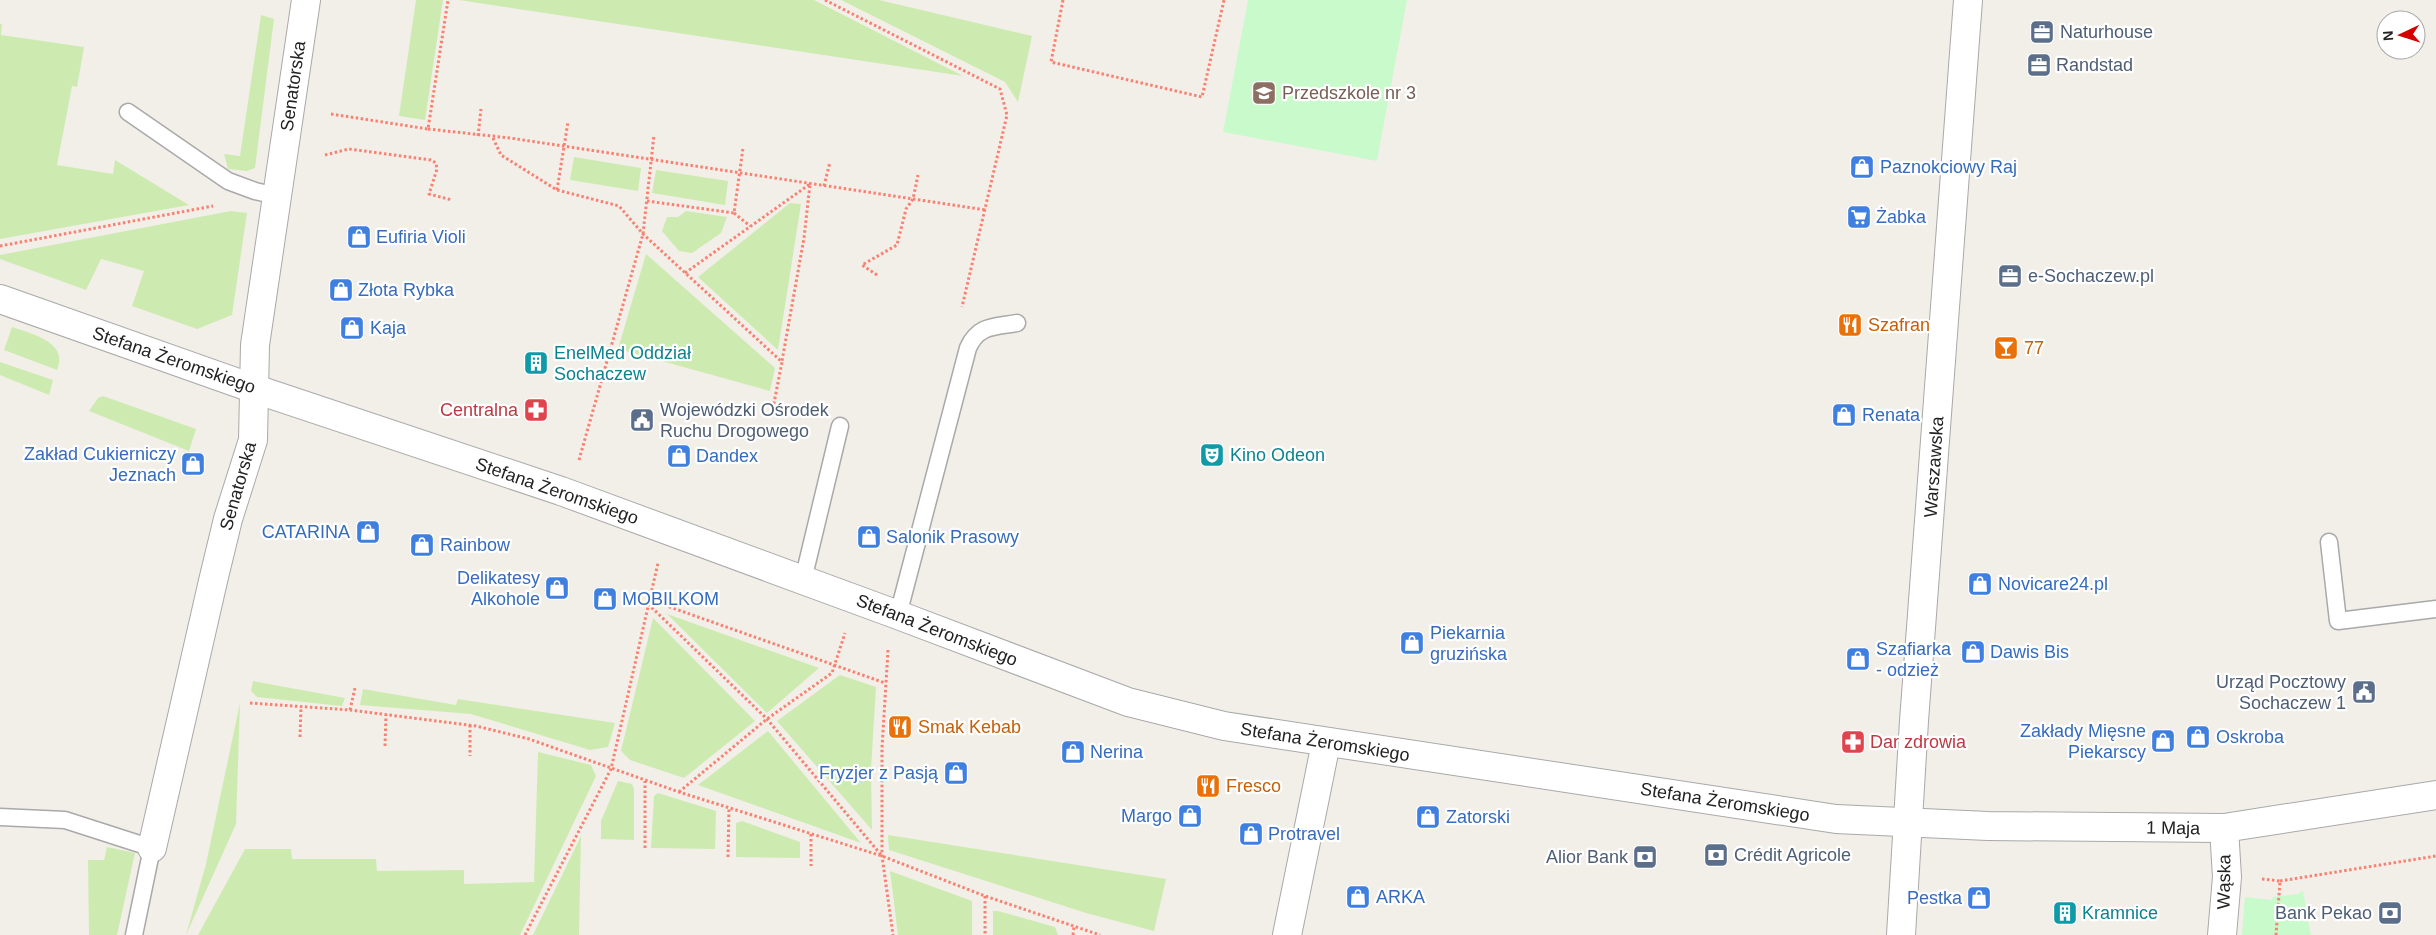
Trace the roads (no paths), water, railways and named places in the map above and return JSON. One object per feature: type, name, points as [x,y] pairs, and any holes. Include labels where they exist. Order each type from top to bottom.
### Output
[{"type":"street","name":"Senatorska","points":[[152,848],[228,519],[253,440],[255,345],[306,0]]},
{"type":"street","name":"Warszawska","points":[[1901,935],[1968,0]]},
{"type":"street","name":"Stefana Żeromskiego","points":[[0,299],[255,389],[561,492],[898,615],[1128,702],[1224,726],[1326,743],[1836,819],[1908,824]]},
{"type":"street","points":[[1288,935],[1326,743]]},
{"type":"street","name":"1 Maja","points":[[1908,824],[2224,828],[2436,795]]},
{"type":"street","name":"Wąska","points":[[2222,935],[2227,877],[2224,828]]},
{"type":"lane","points":[[128,112],[228,181],[277,196]]},
{"type":"lane","points":[[898,615],[968,348],[973,336],[984,329],[1017,323]]},
{"type":"lane","points":[[803,580],[840,426]]},
{"type":"lane","points":[[2329,542],[2338,621],[2436,609]]},
{"type":"lane","points":[[0,817],[65,820],[152,848]]},
{"type":"lane","name":"Senatorska","points":[[134,935],[152,848]]},
{"type":"place","name":"Naturhouse","points":[[2042,32]]},
{"type":"place","name":"Randstad","points":[[2039,65]]},
{"type":"place","name":"Przedszkole nr 3","points":[[1264,93]]},
{"type":"place","name":"Paznokciowy Raj","points":[[1862,167]]},
{"type":"place","name":"Żabka","points":[[1859,217]]},
{"type":"place","name":"Eufiria Violi","points":[[359,237]]},
{"type":"place","name":"e-Sochaczew.pl","points":[[2010,276]]},
{"type":"place","name":"Złota Rybka","points":[[341,290]]},
{"type":"place","name":"Szafran","points":[[1850,325]]},
{"type":"place","name":"Kaja","points":[[352,328]]},
{"type":"place","name":"77","points":[[2006,348]]},
{"type":"place","name":"EnelMed Oddział Sochaczew","points":[[536,363]]},
{"type":"place","name":"Centralna","points":[[536,410]]},
{"type":"place","name":"Renata","points":[[1844,415]]},
{"type":"place","name":"Wojewódzki Ośrodek Ruchu Drogowego","points":[[642,420]]},
{"type":"place","name":"Kino Odeon","points":[[1212,455]]},
{"type":"place","name":"Dandex","points":[[679,456]]},
{"type":"place","name":"Zakład Cukierniczy Jeznach","points":[[193,464]]},
{"type":"place","name":"CATARINA","points":[[368,532]]},
{"type":"place","name":"Salonik Prasowy","points":[[869,537]]},
{"type":"place","name":"Rainbow","points":[[422,545]]},
{"type":"place","name":"Novicare24.pl","points":[[1980,584]]},
{"type":"place","name":"Delikatesy Alkohole","points":[[557,588]]},
{"type":"place","name":"MOBILKOM","points":[[605,599]]},
{"type":"place","name":"Piekarnia gruzińska","points":[[1412,643]]},
{"type":"place","name":"Dawis Bis","points":[[1973,652]]},
{"type":"place","name":"Szafiarka - odzież","points":[[1858,659]]},
{"type":"place","name":"Urząd Pocztowy Sochaczew 1","points":[[2364,692]]},
{"type":"place","name":"Smak Kebab","points":[[900,727]]},
{"type":"place","name":"Oskroba","points":[[2198,737]]},
{"type":"place","name":"Zakłady Mięsne Piekarscy","points":[[2163,741]]},
{"type":"place","name":"Dar zdrowia","points":[[1853,742]]},
{"type":"place","name":"Nerina","points":[[1073,752]]},
{"type":"place","name":"Fryzjer z Pasją","points":[[956,773]]},
{"type":"place","name":"Fresco","points":[[1208,786]]},
{"type":"place","name":"Margo","points":[[1190,816]]},
{"type":"place","name":"Zatorski","points":[[1428,817]]},
{"type":"place","name":"Protravel","points":[[1251,834]]},
{"type":"place","name":"Crédit Agricole","points":[[1716,855]]},
{"type":"place","name":"Alior Bank","points":[[1645,857]]},
{"type":"place","name":"ARKA","points":[[1358,897]]},
{"type":"place","name":"Pestka","points":[[1979,898]]},
{"type":"place","name":"Kramnice","points":[[2065,913]]},
{"type":"place","name":"Bank Pekao","points":[[2390,913]]}]
